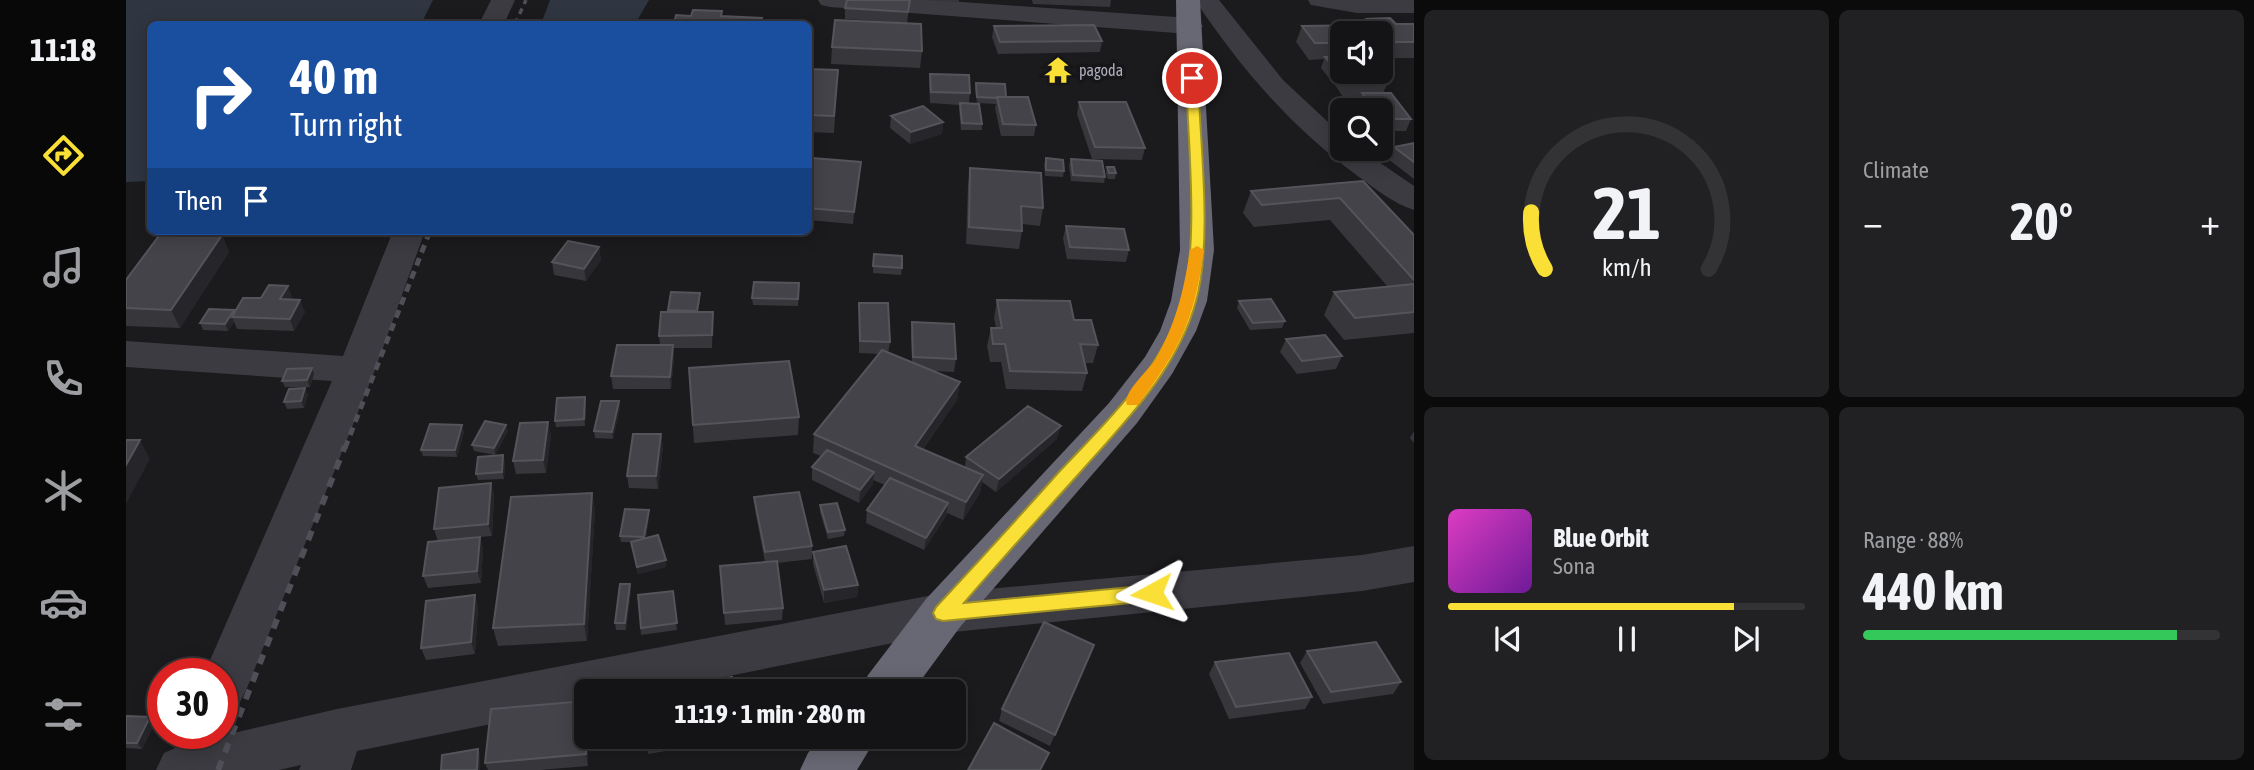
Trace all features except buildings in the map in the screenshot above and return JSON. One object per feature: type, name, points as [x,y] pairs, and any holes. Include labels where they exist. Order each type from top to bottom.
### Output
[{"type":"highway","points":[[894,679],[943,613],[1123,413],[1159,365],[1178,331],[1189,301],[1197,250],[1195,9]]},
{"type":"highway","points":[[826,770],[842,749]]},
{"type":"street","points":[[493,21],[503,0]]},
{"type":"street","points":[[830,0],[1195,9],[1228,33],[1286,101],[1338,148],[1414,200]]},
{"type":"street","points":[[1320,0],[1357,6],[1414,6]]},
{"type":"street","points":[[235,658],[356,370],[407,235]]},
{"type":"street","points":[[126,354],[356,370]]},
{"type":"street","points":[[184,770],[331,751],[943,613],[1362,573],[1414,565]]},
{"type":"street","points":[[184,770],[194,749]]},
{"type":"water","points":[[126,0],[433,0],[422,21],[147,21],[147,181],[126,182]]},
{"type":"water","points":[[550,0],[649,0],[637,21],[542,21]]},
{"type":"railway","points":[[516,21],[526,0]]},
{"type":"railway","points":[[345,448],[428,235]]},
{"type":"railway","points":[[218,770],[345,446]]},
{"type":"slow traffic","points":[[1133,401],[1159,365],[1178,331],[1189,301],[1197,250]]},
{"type":"place","name":"pagoda","points":[[1058,70]]},
{"type":"route","points":[[1152,593],[943,613],[1123,413],[1159,365],[1178,331],[1189,301],[1197,250],[1192,78]]}]
